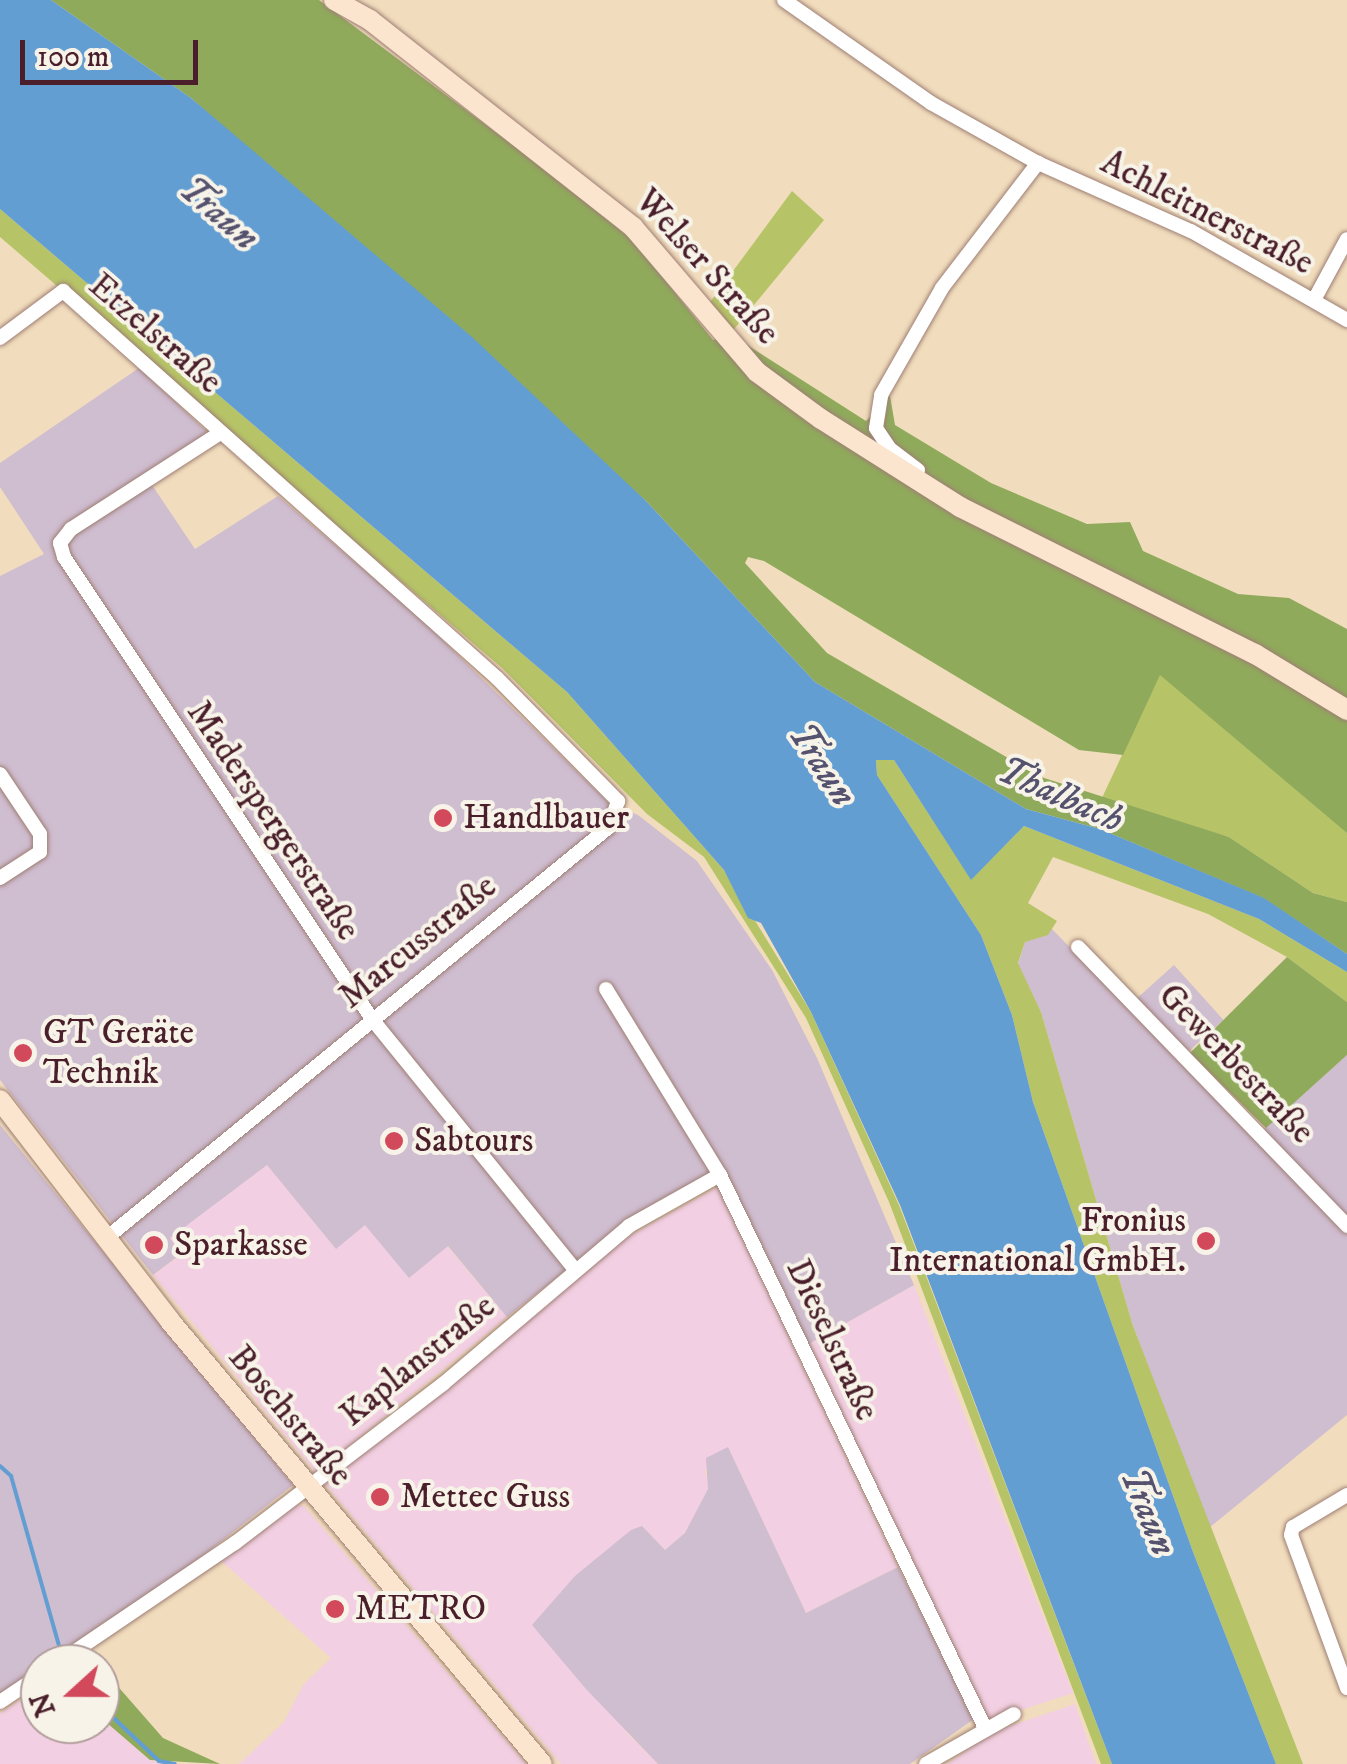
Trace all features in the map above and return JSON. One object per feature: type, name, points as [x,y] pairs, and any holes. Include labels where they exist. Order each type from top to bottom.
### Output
[{"type":"main road","name":"Welser Straße","points":[[334,0],[370,20],[633,227],[757,372],[960,507],[1255,654],[1347,710]]},
{"type":"main road","name":"Boschstraße","points":[[0,1100],[104,1240],[542,1764]]},
{"type":"street","name":"Achleitnerstraße","points":[[784,0],[930,103],[1038,163],[1191,231],[1347,320]]},
{"type":"street","points":[[960,507],[890,450],[876,428],[876,409],[942,288],[1038,163]]},
{"type":"street","points":[[1314,300],[1347,239]]},
{"type":"street","name":"Etzelstraße","points":[[0,338],[64,291],[205,416],[218,435]]},
{"type":"street","name":"Marcusstraße","points":[[104,1240],[372,1019],[533,898],[608,827],[618,802],[497,678],[218,435]]},
{"type":"street","name":"Maderspergerstraße","points":[[218,435],[71,529],[60,544],[238,826],[372,1019],[575,1270]]},
{"type":"street","points":[[0,774],[40,834],[40,852],[0,878]]},
{"type":"street","name":"Gewerbestraße","points":[[1078,947],[1347,1226]]},
{"type":"street","name":"Dieselstraße","points":[[606,990],[720,1175],[984,1726]]},
{"type":"street","name":"Kaplanstraße","points":[[84,1644],[307,1487],[443,1384],[628,1226],[720,1175]]},
{"type":"street","points":[[1347,1495],[1293,1527],[1292,1535],[1347,1688]]},
{"type":"street","points":[[926,1764],[984,1726],[1014,1714]]},
{"type":"shaded area","points":[[139,368],[218,442],[152,485],[195,549],[278,496],[417,615],[608,802],[638,815],[697,861],[772,970],[817,1058],[914,1285],[805,1346],[723,1168],[639,1213],[507,1317],[448,1246],[409,1278],[365,1225],[336,1249],[267,1165],[170,1238],[181,1254],[153,1275],[0,1080],[0,576],[44,554],[0,487],[0,463]]},
{"type":"shaded area","points":[[1052,929],[1255,1137],[1347,1055],[1347,1415],[1209,1528],[1133,1326],[1041,1012],[1018,964],[1025,942]]},
{"type":"shaded area","points":[[1174,965],[1224,1020],[1187,1053],[1138,998]]},
{"type":"shaded area","points":[[0,1125],[293,1485],[140,1605],[79,1644],[20,1644],[20,1682],[0,1695]]},
{"type":"shaded area","points":[[267,1165],[335,1248],[365,1224],[447,1246],[507,1317],[316,1473],[153,1275],[181,1255],[169,1238]]},
{"type":"shaded area","points":[[718,1187],[898,1567],[806,1613],[728,1447],[705,1471],[709,1489],[685,1533],[665,1550],[642,1526],[626,1732],[658,1764],[561,1764],[325,1484],[608,1248]]},
{"type":"shaded area","points":[[914,1285],[1073,1693],[985,1722],[805,1346]]},
{"type":"shaded area","points":[[728,1447],[806,1613],[898,1567],[974,1719],[910,1764],[658,1764],[586,1689],[532,1625],[575,1576],[631,1530],[642,1526],[665,1550],[685,1533],[708,1489],[706,1458]]},
{"type":"shaded area","name":"METRO","points":[[292,1505],[304,1506],[526,1764],[239,1764],[284,1722],[303,1685],[331,1658],[221,1561]]},
{"type":"shaded area","points":[[20,1700],[20,1744],[120,1744],[120,1734],[150,1760],[165,1764],[0,1764],[0,1713]]},
{"type":"shaded area","points":[[1075,1704],[1096,1764],[947,1764],[997,1730]]},
{"type":"green space","points":[[51,0],[319,0],[585,199],[635,243],[713,340],[730,334],[866,421],[890,396],[895,425],[991,483],[1087,524],[1130,522],[1143,551],[1238,594],[1289,598],[1347,629],[1347,833],[1160,675],[1123,755],[1079,750],[764,561],[748,557],[745,563],[827,653],[1041,777],[1229,837],[1313,893],[1347,902],[1347,954],[1263,898],[1100,829],[1026,809],[815,682],[646,501],[191,98]]},
{"type":"green space","points":[[792,191],[824,220],[730,334],[708,305]]},
{"type":"green space","points":[[0,209],[567,692],[724,870],[811,1012],[899,1205],[1112,1764],[1101,1764],[889,1202],[806,1018],[704,857],[647,814],[502,668],[0,237]]},
{"type":"green space","points":[[1160,674],[1332,814],[1347,833],[1347,902],[1313,893],[1229,837],[1101,800]]},
{"type":"green space","points":[[884,756],[894,760],[971,879],[1024,826],[1259,919],[1347,972],[1347,1002],[1287,957],[1208,914],[1053,857],[1028,903],[1057,921],[1048,935],[1025,942],[1018,963],[1041,1012],[1133,1326],[1303,1764],[1276,1764],[1193,1552],[1033,1102],[1012,1015],[981,935],[877,775],[876,760]]},
{"type":"green space","points":[[1287,957],[1347,1002],[1347,1055],[1266,1128],[1190,1053]]},
{"type":"green space","points":[[120,1689],[163,1738],[220,1764],[150,1760],[120,1734]]},
{"type":"water","name":"Traun","points":[[0,0],[51,0],[191,98],[472,337],[646,501],[815,682],[1026,809],[1100,829],[1264,898],[1347,954],[1347,972],[1259,919],[1024,826],[971,880],[894,760],[876,760],[877,775],[981,935],[1012,1015],[1033,1102],[1193,1552],[1276,1764],[1112,1764],[900,1205],[811,1012],[761,923],[748,918],[724,870],[567,692],[0,209]]},
{"type":"waterway","points":[[0,1466],[11,1476],[59,1644]]},
{"type":"waterway","points":[[120,1724],[159,1761],[175,1764]]},
{"type":"place","name":"Handlbauer","points":[[443,818]]},
{"type":"place","name":"GT Geräte Technik","points":[[23,1053]]},
{"type":"place","name":"Sabtours","points":[[394,1141]]},
{"type":"place","name":"Fronius International GmbH.","points":[[1206,1241]]},
{"type":"place","name":"Sparkasse","points":[[154,1245]]},
{"type":"place","name":"Mettec Guss","points":[[380,1497]]},
{"type":"place","name":"METRO","points":[[335,1609]]},
{"type":"water label","name":"Thalbach","points":[[1060,796]]}]
